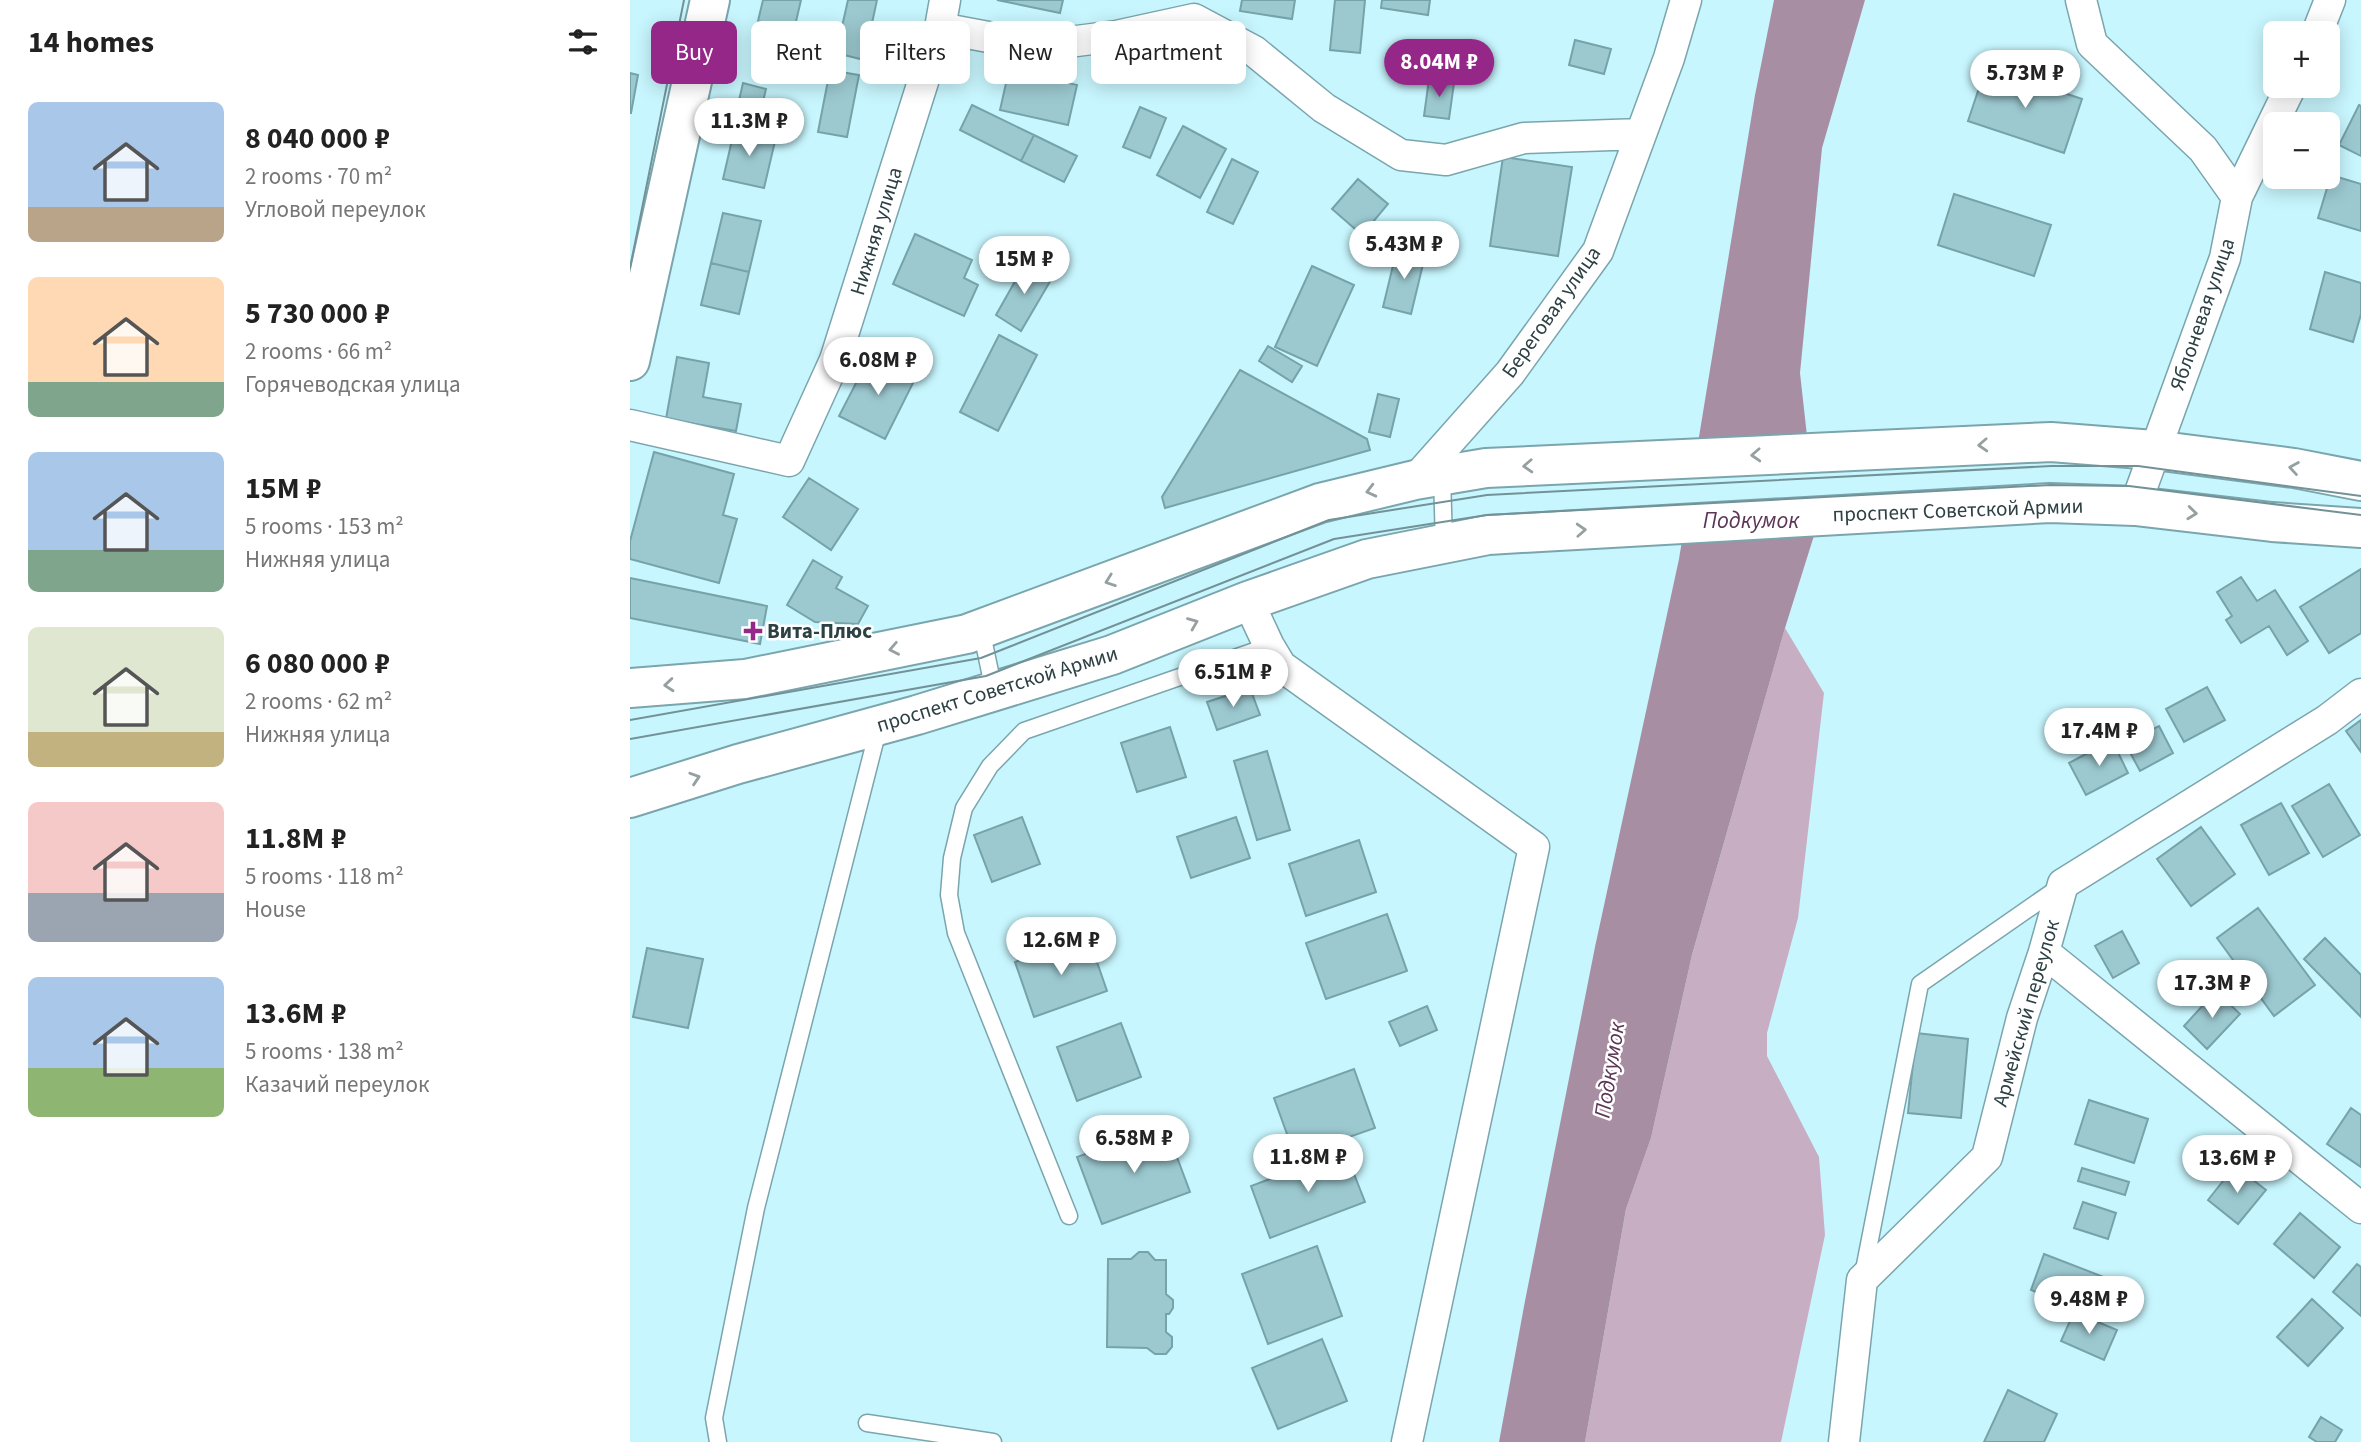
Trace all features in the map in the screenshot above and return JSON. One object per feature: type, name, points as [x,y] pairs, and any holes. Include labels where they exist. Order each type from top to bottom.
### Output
[{"type":"main road","points":[[630,361],[710,0]]},
{"type":"main road","points":[[630,688],[745,679],[967,634],[1321,503],[1429,477],[1486,468],[2051,442],[2154,450],[2294,468],[2361,481]]},
{"type":"main road","name":"проспект Советской Армии","points":[[630,799],[738,764],[880,725],[1112,655],[1248,601],[1367,559],[1488,535],[2050,503],[2135,506],[2272,522],[2361,528]]},
{"type":"street","name":"Береговая улица","points":[[1429,477],[1510,373],[1598,251],[1669,58],[1686,0]]},
{"type":"street","points":[[2081,0],[2092,44],[2203,149],[2237,197]]},
{"type":"street","points":[[2322,21],[2330,0]]},
{"type":"street","points":[[942,14],[1037,47],[1116,36],[1197,10],[1254,51],[1324,108],[1401,155],[1446,160],[1524,138],[1641,134]]},
{"type":"street","name":"Нижняя улица","points":[[630,425],[789,461],[835,360],[942,14]]},
{"type":"street","name":"Яблоневая улица","points":[[2135,506],[2225,258],[2237,197],[2285,98]]},
{"type":"street","points":[[1248,601],[1281,666],[1534,847],[1407,1442]]},
{"type":"street","points":[[2063,884],[2327,720],[2361,694]]},
{"type":"street","name":"Армейский переулок","points":[[1862,1280],[1987,1157],[2022,1018],[2063,884]]},
{"type":"street","points":[[2044,951],[2361,1208]]},
{"type":"street","points":[[1844,1442],[1862,1280]]},
{"type":"lane","points":[[1429,477],[1444,544]]},
{"type":"lane","points":[[981,629],[994,691]]},
{"type":"lane","points":[[1069,1216],[956,933],[949,895],[951,859],[964,808],[990,766],[1024,731],[1269,646]]},
{"type":"lane","points":[[718,1442],[714,1418],[756,1208],[880,725]]},
{"type":"lane","points":[[1862,1280],[1920,984],[2063,884]]},
{"type":"lane","points":[[867,1423],[993,1442]]},
{"type":"shaded area","points":[[1785,628],[1824,693],[1798,918],[1767,1033],[1767,1056],[1819,1157],[1825,1235],[1781,1442],[1585,1442],[1626,1209],[1651,1138],[1692,955]]},
{"type":"water","name":"Подкумок","points":[[1774,0],[1865,0],[1822,148],[1800,373],[1817,526],[1785,628],[1692,955],[1651,1138],[1626,1209],[1585,1442],[1499,1442],[1595,947],[1679,559],[1755,95]]},
{"type":"pier","points":[[1811,436],[1820,525],[1678,543],[1695,441]]},
{"type":"building","points":[[763,0],[801,0],[796,21],[758,21]]},
{"type":"building","points":[[848,0],[877,0],[872,21],[860,21],[860,59],[846,56],[846,21],[843,21]]},
{"type":"building","points":[[997,0],[1063,0],[1060,13]]},
{"type":"building","points":[[1242,0],[1295,0],[1292,19],[1240,11]]},
{"type":"building","points":[[1335,0],[1365,0],[1360,53],[1330,50]]},
{"type":"building","points":[[1382,0],[1430,0],[1428,15],[1381,8]]},
{"type":"building","points":[[1575,40],[1611,49],[1604,74],[1569,65]]},
{"type":"building","points":[[1986,67],[2082,99],[2064,153],[1968,121]]},
{"type":"building","points":[[630,73],[638,75],[631,113],[630,113]]},
{"type":"building","points":[[846,73],[859,75],[847,137],[818,132],[827,84],[846,84]]},
{"type":"building","points":[[1429,79],[1454,83],[1449,119],[1424,116]]},
{"type":"building","points":[[743,83],[766,89],[757,127],[734,122]]},
{"type":"building","points":[[1006,84],[1077,85],[1068,125],[1000,110]]},
{"type":"building","points":[[972,105],[1034,135],[1021,161],[960,130]]},
{"type":"building","points":[[2359,105],[2361,106],[2361,156],[2340,146]]},
{"type":"building","points":[[1140,107],[1166,118],[1150,158],[1123,147]]},
{"type":"building","points":[[1183,126],[1226,149],[1200,198],[1157,175]]},
{"type":"building","points":[[735,127],[776,137],[764,188],[723,179]]},
{"type":"building","points":[[1034,135],[1077,156],[1064,182],[1021,161]]},
{"type":"building","points":[[1503,157],[1572,167],[1558,256],[1490,246]]},
{"type":"building","points":[[1232,159],[1258,172],[1233,224],[1207,212]]},
{"type":"building","points":[[2340,178],[2361,184],[2361,231],[2318,218],[2327,189],[2340,189]]},
{"type":"building","points":[[1358,179],[1388,204],[1362,235],[1332,209]]},
{"type":"building","points":[[1954,194],[2051,225],[2034,276],[1938,245]]},
{"type":"building","points":[[723,213],[761,221],[749,272],[711,263]]},
{"type":"building","points":[[915,234],[972,260],[964,278],[978,285],[964,316],[893,284]]},
{"type":"building","points":[[1397,249],[1425,256],[1411,314],[1383,307]]},
{"type":"building","points":[[1026,262],[1052,278],[1021,331],[996,315]]},
{"type":"building","points":[[711,263],[749,272],[739,314],[701,305]]},
{"type":"building","points":[[1312,266],[1354,285],[1317,366],[1275,347]]},
{"type":"building","points":[[2325,272],[2361,283],[2361,314],[2353,342],[2310,329]]},
{"type":"building","points":[[999,335],[1037,355],[998,431],[960,412]]},
{"type":"building","points":[[1268,346],[1302,366],[1292,382],[1259,361]]},
{"type":"building","points":[[871,354],[916,377],[885,439],[839,416]]},
{"type":"building","points":[[677,357],[709,363],[703,397],[741,404],[736,431],[666,419]]},
{"type":"building","points":[[1240,370],[1367,439],[1370,450],[1165,508],[1162,497]]},
{"type":"building","points":[[1378,394],[1399,399],[1390,437],[1369,432]]},
{"type":"building","points":[[654,452],[734,474],[723,515],[737,519],[719,583],[630,559],[630,541]]},
{"type":"building","points":[[809,478],[858,509],[831,550],[783,517]]},
{"type":"building","points":[[813,560],[842,577],[836,588],[868,606],[858,624],[815,622],[787,605]]},
{"type":"building","points":[[2361,569],[2361,633],[2329,653],[2300,607]]},
{"type":"building","points":[[2241,577],[2257,601],[2275,590],[2308,641],[2287,655],[2269,626],[2241,643],[2226,620],[2232,616],[2217,592]]},
{"type":"building","points":[[630,578],[767,606],[760,644],[630,618]]},
{"type":"building","points":[[2207,687],[2225,720],[2184,742],[2166,709]]},
{"type":"building","points":[[1250,688],[1260,715],[1217,730],[1207,702]]},
{"type":"building","points":[[2361,720],[2361,752],[2346,731]]},
{"type":"building","points":[[2159,726],[2173,753],[2140,771],[2125,743]]},
{"type":"building","points":[[1170,727],[1186,777],[1137,792],[1121,743]]},
{"type":"building","points":[[2112,740],[2128,773],[2086,795],[2069,763]]},
{"type":"building","points":[[1267,751],[1290,830],[1257,840],[1234,761]]},
{"type":"building","points":[[2329,784],[2360,835],[2323,857],[2292,806]]},
{"type":"building","points":[[2281,803],[2309,853],[2269,875],[2241,825]]},
{"type":"building","points":[[1022,817],[1040,864],[992,882],[974,835]]},
{"type":"building","points":[[1236,817],[1250,858],[1191,878],[1177,837]]},
{"type":"building","points":[[2201,827],[2235,874],[2191,906],[2157,859]]},
{"type":"building","points":[[1359,840],[1376,892],[1306,916],[1289,864]]},
{"type":"building","points":[[2258,908],[2315,985],[2274,1016],[2217,938]]},
{"type":"building","points":[[1387,914],[1407,971],[1326,999],[1306,943]]},
{"type":"building","points":[[2122,931],[2139,963],[2113,978],[2095,946]]},
{"type":"building","points":[[1088,936],[1107,991],[1034,1017],[1015,962]]},
{"type":"building","points":[[2325,938],[2361,975],[2361,1017],[2304,959]]},
{"type":"building","points":[[647,948],[703,959],[688,1028],[633,1017]]},
{"type":"building","points":[[2216,991],[2240,1014],[2207,1049],[2184,1026]]},
{"type":"building","points":[[1427,1006],[1437,1030],[1400,1046],[1389,1022]]},
{"type":"building","points":[[1121,1023],[1141,1077],[1077,1101],[1057,1047]]},
{"type":"building","points":[[1916,1033],[1968,1039],[1961,1118],[1908,1113]]},
{"type":"building","points":[[1354,1069],[1375,1128],[1295,1156],[1274,1098]]},
{"type":"building","points":[[2089,1100],[2148,1119],[2134,1163],[2075,1144]]},
{"type":"building","points":[[2351,1108],[2361,1115],[2361,1167],[2327,1144]]},
{"type":"building","points":[[1165,1125],[1190,1192],[1102,1224],[1077,1157]]},
{"type":"building","points":[[1345,1151],[1365,1202],[1270,1238],[1251,1186]]},
{"type":"building","points":[[2235,1166],[2266,1190],[2238,1224],[2208,1200]]},
{"type":"building","points":[[2082,1168],[2129,1182],[2125,1195],[2078,1181]]},
{"type":"building","points":[[2083,1202],[2116,1213],[2108,1239],[2074,1228]]},
{"type":"building","points":[[2300,1213],[2340,1247],[2314,1278],[2274,1244]]},
{"type":"building","points":[[1317,1246],[1342,1316],[1268,1344],[1242,1274]]},
{"type":"building","points":[[1139,1252],[1148,1252],[1155,1260],[1166,1260],[1166,1294],[1173,1300],[1173,1308],[1166,1314],[1166,1332],[1172,1337],[1172,1347],[1166,1354],[1155,1354],[1147,1348],[1107,1347],[1108,1259],[1131,1259]]},
{"type":"building","points":[[2044,1254],[2114,1281],[2100,1317],[2031,1290]]},
{"type":"building","points":[[2357,1264],[2361,1267],[2361,1316],[2333,1292]]},
{"type":"building","points":[[2312,1299],[2343,1328],[2308,1366],[2277,1337]]},
{"type":"building","points":[[2074,1312],[2117,1330],[2104,1360],[2061,1341]]},
{"type":"building","points":[[1322,1339],[1347,1401],[1278,1429],[1252,1368]]},
{"type":"building","points":[[2008,1390],[2057,1414],[2044,1442],[1984,1442]]},
{"type":"building","points":[[2321,1417],[2342,1430],[2335,1442],[2317,1442],[2309,1437]]},
{"type":"tram line","points":[[630,268],[684,0]]},
{"type":"tram line","points":[[630,720],[981,658],[1329,520],[1487,495],[2051,466],[2138,466],[2361,496]]},
{"type":"tram line","points":[[630,739],[986,676],[1334,539],[1487,515],[2050,485],[2129,486],[2361,515]]},
{"type":"place","name":"Вита-Плюс","points":[[753,631]]}]
